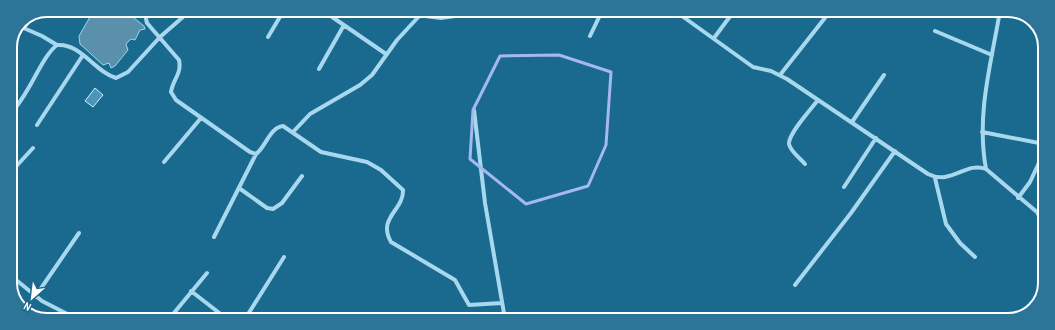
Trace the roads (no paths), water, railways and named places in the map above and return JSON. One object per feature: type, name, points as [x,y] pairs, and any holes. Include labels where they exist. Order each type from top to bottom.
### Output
[{"type":"street","points":[[146,17],[147,23],[174,52],[181,67],[172,87],[172,95],[243,148],[256,154]]},
{"type":"street","points":[[24,28],[57,45],[69,46],[105,74],[116,78],[128,72],[160,37],[183,17]]},
{"type":"street","points":[[268,37],[280,17]]},
{"type":"street","points":[[332,17],[386,54]]},
{"type":"street","points":[[293,132],[310,114],[360,85],[372,76],[386,54],[417,17]]},
{"type":"street","points":[[428,17],[443,17]]},
{"type":"street","points":[[590,36],[599,17]]},
{"type":"street","points":[[684,17],[753,67],[780,75],[935,178],[942,179],[951,177],[977,167],[986,169],[1038,214]]},
{"type":"street","points":[[714,38],[730,17]]},
{"type":"street","points":[[780,75],[826,17]]},
{"type":"street","points":[[986,169],[982,132],[983,100],[999,17]]},
{"type":"street","points":[[319,69],[344,25]]},
{"type":"street","points":[[935,31],[992,55]]},
{"type":"street","points":[[17,107],[49,54],[57,45]]},
{"type":"street","points":[[37,125],[83,56]]},
{"type":"street","points":[[852,122],[884,75]]},
{"type":"street","points":[[805,164],[791,149],[790,141],[795,130],[818,100]]},
{"type":"street","points":[[474,110],[485,203],[504,313]]},
{"type":"street","points":[[164,162],[201,118]]},
{"type":"street","points":[[214,237],[256,154],[278,127],[283,126],[321,152],[367,162],[381,170],[403,190],[401,199],[388,221],[387,228],[391,242],[455,280],[469,305],[502,302]]},
{"type":"street","points":[[982,132],[1038,143]]},
{"type":"street","points":[[844,187],[876,138]]},
{"type":"street","points":[[17,166],[34,148]]},
{"type":"street","points":[[795,285],[851,213],[895,151]]},
{"type":"street","points":[[1018,198],[1030,182],[1038,165]]},
{"type":"street","points":[[239,188],[266,208],[273,209],[282,203],[302,176]]},
{"type":"street","points":[[935,178],[946,224],[960,243],[975,257]]},
{"type":"street","points":[[35,297],[79,233]]},
{"type":"street","points":[[249,313],[284,257]]},
{"type":"street","points":[[174,313],[207,273]]},
{"type":"street","points":[[17,281],[35,297],[64,313]]},
{"type":"street","points":[[191,291],[219,313]]},
{"type":"water","points":[[90,17],[133,17],[144,26],[145,29],[140,30],[135,40],[131,39],[126,44],[128,50],[115,66],[111,68],[109,63],[103,65],[80,44],[79,36]]}]
